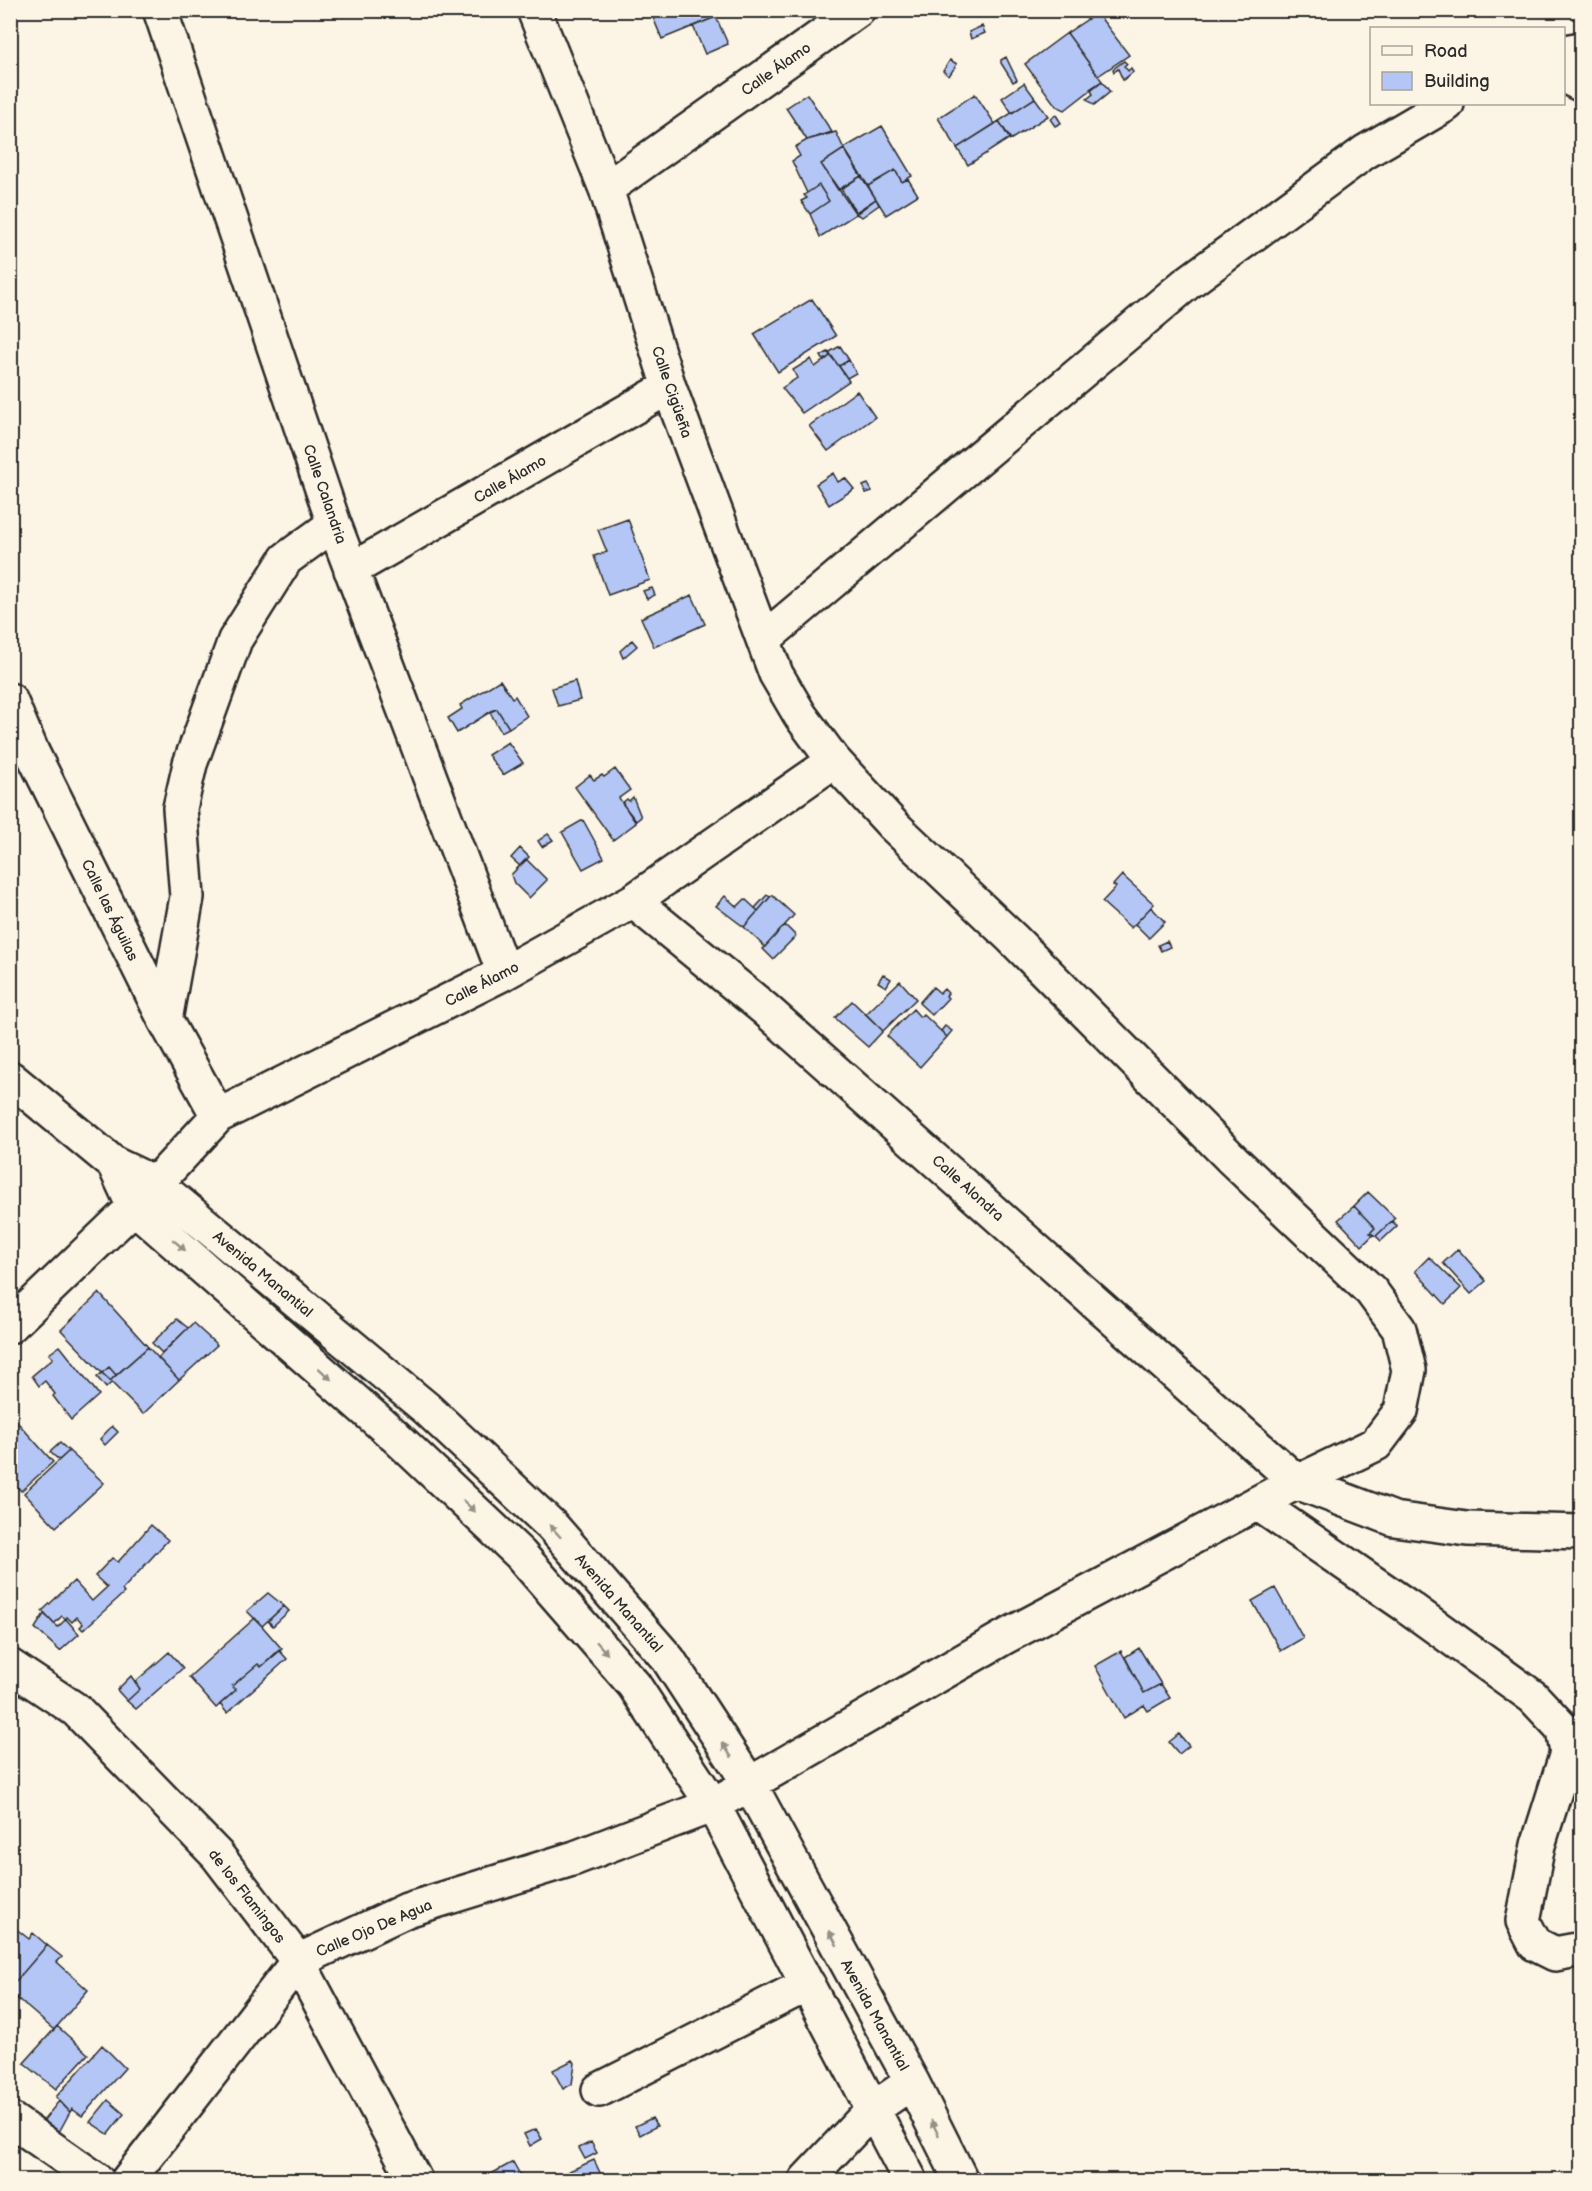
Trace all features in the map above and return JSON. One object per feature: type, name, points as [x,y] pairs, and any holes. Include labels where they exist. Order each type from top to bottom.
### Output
[{"type":"street","name":"Calle Calandria","points":[[160,10],[334,524],[504,973]]},
{"type":"street","name":"Calle Cigüeña","points":[[534,10],[606,189],[669,387],[776,674],[800,715],[834,761],[893,825],[1012,938],[1234,1161],[1371,1291],[1399,1329],[1409,1370],[1401,1411],[1376,1444],[1297,1482]]},
{"type":"street","name":"Calle Álamo","points":[[606,189],[858,10]]},
{"type":"street","points":[[1565,52],[1581,49]]},
{"type":"street","points":[[1565,77],[1581,85]]},
{"type":"street","points":[[764,639],[1186,284],[1365,152],[1445,105]]},
{"type":"street","name":"Calle Álamo","points":[[351,570],[669,387]]},
{"type":"street","points":[[165,1020],[187,897],[180,808],[190,764],[235,640],[286,559],[334,524]]},
{"type":"street","name":"Calle las Águilas","points":[[10,700],[32,752],[165,1020],[218,1116]]},
{"type":"street","name":"Calle Álamo","points":[[10,1326],[145,1195],[218,1116],[504,973],[633,901],[834,761]]},
{"type":"street","name":"Calle Alondra","points":[[633,901],[783,1025],[1297,1482]]},
{"type":"street","name":"Avenida Manantial","points":[[10,1078],[114,1164],[520,1554],[634,1685],[713,1806],[910,2181]]},
{"type":"street","name":"Avenida Manantial","points":[[145,1195],[426,1407],[552,1526],[668,1659],[749,1783],[912,2082],[961,2181]]},
{"type":"street","points":[[1297,1482],[1394,1519],[1467,1529],[1581,1532]]},
{"type":"street","name":"Calle Ojo De Agua","points":[[128,2181],[298,1960],[407,1910],[575,1858],[713,1806],[749,1783],[1003,1638],[1297,1482]]},
{"type":"street","points":[[1257,1503],[1407,1606],[1533,1697],[1563,1729],[1567,1753],[1538,1845],[1523,1921],[1535,1944],[1555,1954],[1581,1949]]},
{"type":"street","name":"de los Flamingos","points":[[10,1666],[76,1710],[217,1855],[298,1960],[415,2181]]},
{"type":"street","points":[[600,2090],[807,1984]]},
{"type":"street","points":[[806,2181],[873,2109],[912,2082]]},
{"type":"street","points":[[10,2119],[97,2181]]},
{"type":"building","points":[[662,10],[727,10],[728,12],[662,39],[652,15]]},
{"type":"building","points":[[1097,13],[1129,55],[1098,76],[1067,33]]},
{"type":"building","points":[[716,17],[728,44],[705,54],[693,26]]},
{"type":"building","points":[[982,26],[985,33],[971,39],[969,32]]},
{"type":"building","points":[[1067,33],[1102,81],[1065,110],[1056,106],[1025,64]]},
{"type":"building","points":[[1006,57],[1017,80],[1013,82],[1001,63],[1001,60]]},
{"type":"building","points":[[950,60],[957,64],[949,76],[943,71]]},
{"type":"building","points":[[1124,61],[1127,64],[1124,66],[1128,71],[1131,68],[1133,72],[1123,80],[1118,69],[1114,72],[1113,69]]},
{"type":"building","points":[[1102,81],[1110,92],[1094,105],[1087,99],[1093,94],[1090,89]]},
{"type":"building","points":[[1024,83],[1035,98],[1012,113],[1002,98]]},
{"type":"building","points":[[807,94],[832,132],[807,140],[786,108]]},
{"type":"building","points":[[975,94],[995,124],[957,148],[938,118]]},
{"type":"building","points":[[1035,98],[1048,116],[1010,140],[999,121]]},
{"type":"building","points":[[1056,115],[1061,123],[1055,126],[1050,119]]},
{"type":"building","points":[[999,121],[1010,138],[968,165],[957,148]]},
{"type":"building","points":[[882,126],[912,176],[902,182],[895,170],[868,186],[844,148]]},
{"type":"building","points":[[836,132],[844,149],[821,164],[856,214],[820,237],[810,214],[829,201],[819,185],[807,193],[792,161],[800,156],[795,147],[807,140]]},
{"type":"building","points":[[844,149],[861,176],[838,190],[821,164]]},
{"type":"building","points":[[895,170],[902,182],[908,179],[918,195],[886,215],[868,186]]},
{"type":"building","points":[[861,176],[876,199],[856,212],[841,189]]},
{"type":"building","points":[[819,185],[829,201],[810,214],[801,201],[807,198],[804,195]]},
{"type":"building","points":[[876,199],[879,205],[862,217],[856,214]]},
{"type":"building","points":[[812,299],[836,336],[778,372],[754,334]]},
{"type":"building","points":[[840,346],[849,360],[839,366],[828,353]]},
{"type":"building","points":[[828,352],[831,355],[824,361],[821,356]]},
{"type":"building","points":[[831,355],[849,381],[802,413],[782,388],[797,378],[793,370],[811,359],[815,367]]},
{"type":"building","points":[[849,360],[856,373],[847,378],[839,366]]},
{"type":"building","points":[[857,391],[875,417],[828,451],[809,426]]},
{"type":"building","points":[[833,473],[838,482],[845,478],[854,489],[829,505],[816,484]]},
{"type":"building","points":[[868,484],[872,491],[866,493],[863,486]]},
{"type":"building","points":[[628,519],[650,580],[608,595],[594,556],[607,552],[598,530]]},
{"type":"building","points":[[652,588],[655,595],[647,599],[643,591]]},
{"type":"building","points":[[692,595],[705,624],[654,647],[641,618]]},
{"type":"building","points":[[632,640],[637,646],[623,658],[620,651]]},
{"type":"building","points":[[500,680],[512,698],[515,696],[527,716],[509,728],[497,709],[457,733],[448,718],[462,709],[460,705]]},
{"type":"building","points":[[575,681],[580,700],[558,706],[552,688]]},
{"type":"building","points":[[497,709],[509,728],[501,732],[490,712]]},
{"type":"building","points":[[508,742],[523,763],[503,775],[488,755]]},
{"type":"building","points":[[615,769],[630,790],[619,798],[636,823],[613,840],[575,787],[590,775],[594,780],[602,775],[604,777]]},
{"type":"building","points":[[633,797],[641,817],[636,821],[622,803]]},
{"type":"building","points":[[583,820],[604,858],[583,869],[562,832]]},
{"type":"building","points":[[548,834],[553,840],[542,847],[538,841]]},
{"type":"building","points":[[520,848],[529,857],[520,866],[511,858]]},
{"type":"building","points":[[526,859],[547,880],[529,898],[514,883],[511,875]]},
{"type":"building","points":[[1122,875],[1154,904],[1131,928],[1102,902],[1116,887],[1113,885]]},
{"type":"building","points":[[767,895],[770,897],[758,911],[755,908]]},
{"type":"building","points":[[772,895],[794,915],[765,947],[744,927]]},
{"type":"building","points":[[725,896],[737,907],[745,899],[758,911],[744,927],[716,906]]},
{"type":"building","points":[[1151,907],[1165,922],[1149,938],[1135,924]]},
{"type":"building","points":[[785,925],[796,936],[773,959],[763,949]]},
{"type":"building","points":[[1167,941],[1170,947],[1161,951],[1158,945]]},
{"type":"building","points":[[883,974],[891,979],[886,987],[878,982]]},
{"type":"building","points":[[900,981],[916,999],[883,1031],[866,1014]]},
{"type":"building","points":[[933,987],[940,993],[944,989],[948,993],[946,996],[948,998],[932,1015],[919,1003]]},
{"type":"building","points":[[852,1001],[883,1031],[868,1047],[835,1018]]},
{"type":"building","points":[[913,1009],[920,1017],[923,1014],[947,1037],[920,1067],[887,1036]]},
{"type":"building","points":[[945,1026],[952,1031],[947,1037],[941,1031]]},
{"type":"building","points":[[1368,1192],[1395,1218],[1376,1236],[1370,1233],[1375,1228],[1354,1206]]},
{"type":"building","points":[[1354,1206],[1375,1228],[1370,1233],[1373,1235],[1362,1246],[1338,1220]]},
{"type":"building","points":[[1392,1221],[1397,1226],[1381,1241],[1376,1236]]},
{"type":"building","points":[[1458,1249],[1486,1281],[1471,1294],[1443,1263]]},
{"type":"building","points":[[1429,1257],[1461,1288],[1445,1304],[1415,1271]]},
{"type":"building","points":[[99,1293],[148,1347],[116,1375],[109,1367],[102,1373],[61,1330]]},
{"type":"building","points":[[177,1319],[188,1328],[162,1353],[152,1343]]},
{"type":"building","points":[[193,1323],[217,1345],[179,1380],[158,1358]]},
{"type":"building","points":[[60,1346],[99,1395],[71,1420],[45,1381],[39,1386],[32,1376],[53,1358],[49,1354]]},
{"type":"building","points":[[148,1347],[179,1380],[143,1414],[110,1381]]},
{"type":"building","points":[[109,1367],[116,1375],[110,1381],[102,1373]]},
{"type":"building","points":[[102,1373],[112,1382],[106,1388],[97,1377]]},
{"type":"building","points":[[10,1414],[53,1462],[21,1491],[10,1479]]},
{"type":"building","points":[[112,1426],[118,1432],[105,1445],[100,1439]]},
{"type":"building","points":[[60,1443],[69,1451],[59,1460],[50,1452]]},
{"type":"building","points":[[69,1451],[104,1483],[56,1527],[24,1493]]},
{"type":"building","points":[[151,1525],[168,1540],[122,1590],[124,1593],[83,1630],[80,1627],[83,1624],[77,1617],[72,1622],[62,1616],[54,1624],[42,1611],[74,1581],[92,1601],[107,1587],[95,1576],[112,1558],[118,1562]]},
{"type":"building","points":[[1275,1588],[1303,1638],[1281,1651],[1252,1601]]},
{"type":"building","points":[[268,1593],[284,1606],[262,1626],[247,1611]]},
{"type":"building","points":[[284,1606],[289,1611],[273,1626],[268,1621]]},
{"type":"building","points":[[44,1614],[58,1627],[66,1619],[79,1634],[60,1651],[35,1628]]},
{"type":"building","points":[[255,1618],[282,1649],[261,1667],[258,1664],[232,1686],[236,1690],[216,1708],[189,1677]]},
{"type":"building","points":[[1139,1648],[1161,1684],[1144,1693],[1125,1657]]},
{"type":"building","points":[[279,1650],[287,1659],[227,1713],[220,1704],[236,1690],[232,1686],[258,1664],[261,1667]]},
{"type":"building","points":[[1121,1651],[1144,1693],[1161,1684],[1170,1698],[1148,1711],[1144,1705],[1124,1718],[1095,1666]]},
{"type":"building","points":[[169,1652],[183,1668],[136,1709],[127,1701],[140,1689],[135,1682]]},
{"type":"building","points":[[131,1676],[140,1689],[127,1701],[117,1690]]},
{"type":"building","points":[[1179,1734],[1189,1746],[1179,1754],[1169,1742]]},
{"type":"building","points":[[10,1924],[29,1939],[33,1933],[47,1945],[10,1988]]},
{"type":"building","points":[[47,1945],[62,1957],[57,1962],[88,1990],[54,2030],[10,1992],[10,1988]]},
{"type":"building","points":[[10,1992],[17,1998],[10,2007]]},
{"type":"building","points":[[57,2026],[88,2054],[56,2089],[24,2063]]},
{"type":"building","points":[[102,2045],[125,2068],[82,2116],[72,2109],[70,2112],[56,2097]]},
{"type":"building","points":[[573,2060],[575,2063],[572,2084],[563,2089],[553,2070]]},
{"type":"building","points":[[108,2100],[124,2114],[108,2134],[90,2122]]},
{"type":"building","points":[[59,2101],[70,2112],[59,2132],[43,2121]]},
{"type":"building","points":[[652,2118],[657,2126],[640,2135],[635,2126]]},
{"type":"building","points":[[536,2129],[542,2139],[530,2146],[524,2134]]},
{"type":"building","points":[[591,2142],[597,2153],[585,2159],[579,2148]]},
{"type":"building","points":[[594,2160],[603,2179],[557,2180],[556,2177]]},
{"type":"building","points":[[513,2162],[523,2180],[480,2180]]},
{"type":"building","points":[[349,2175],[352,2180],[339,2180]]}]
